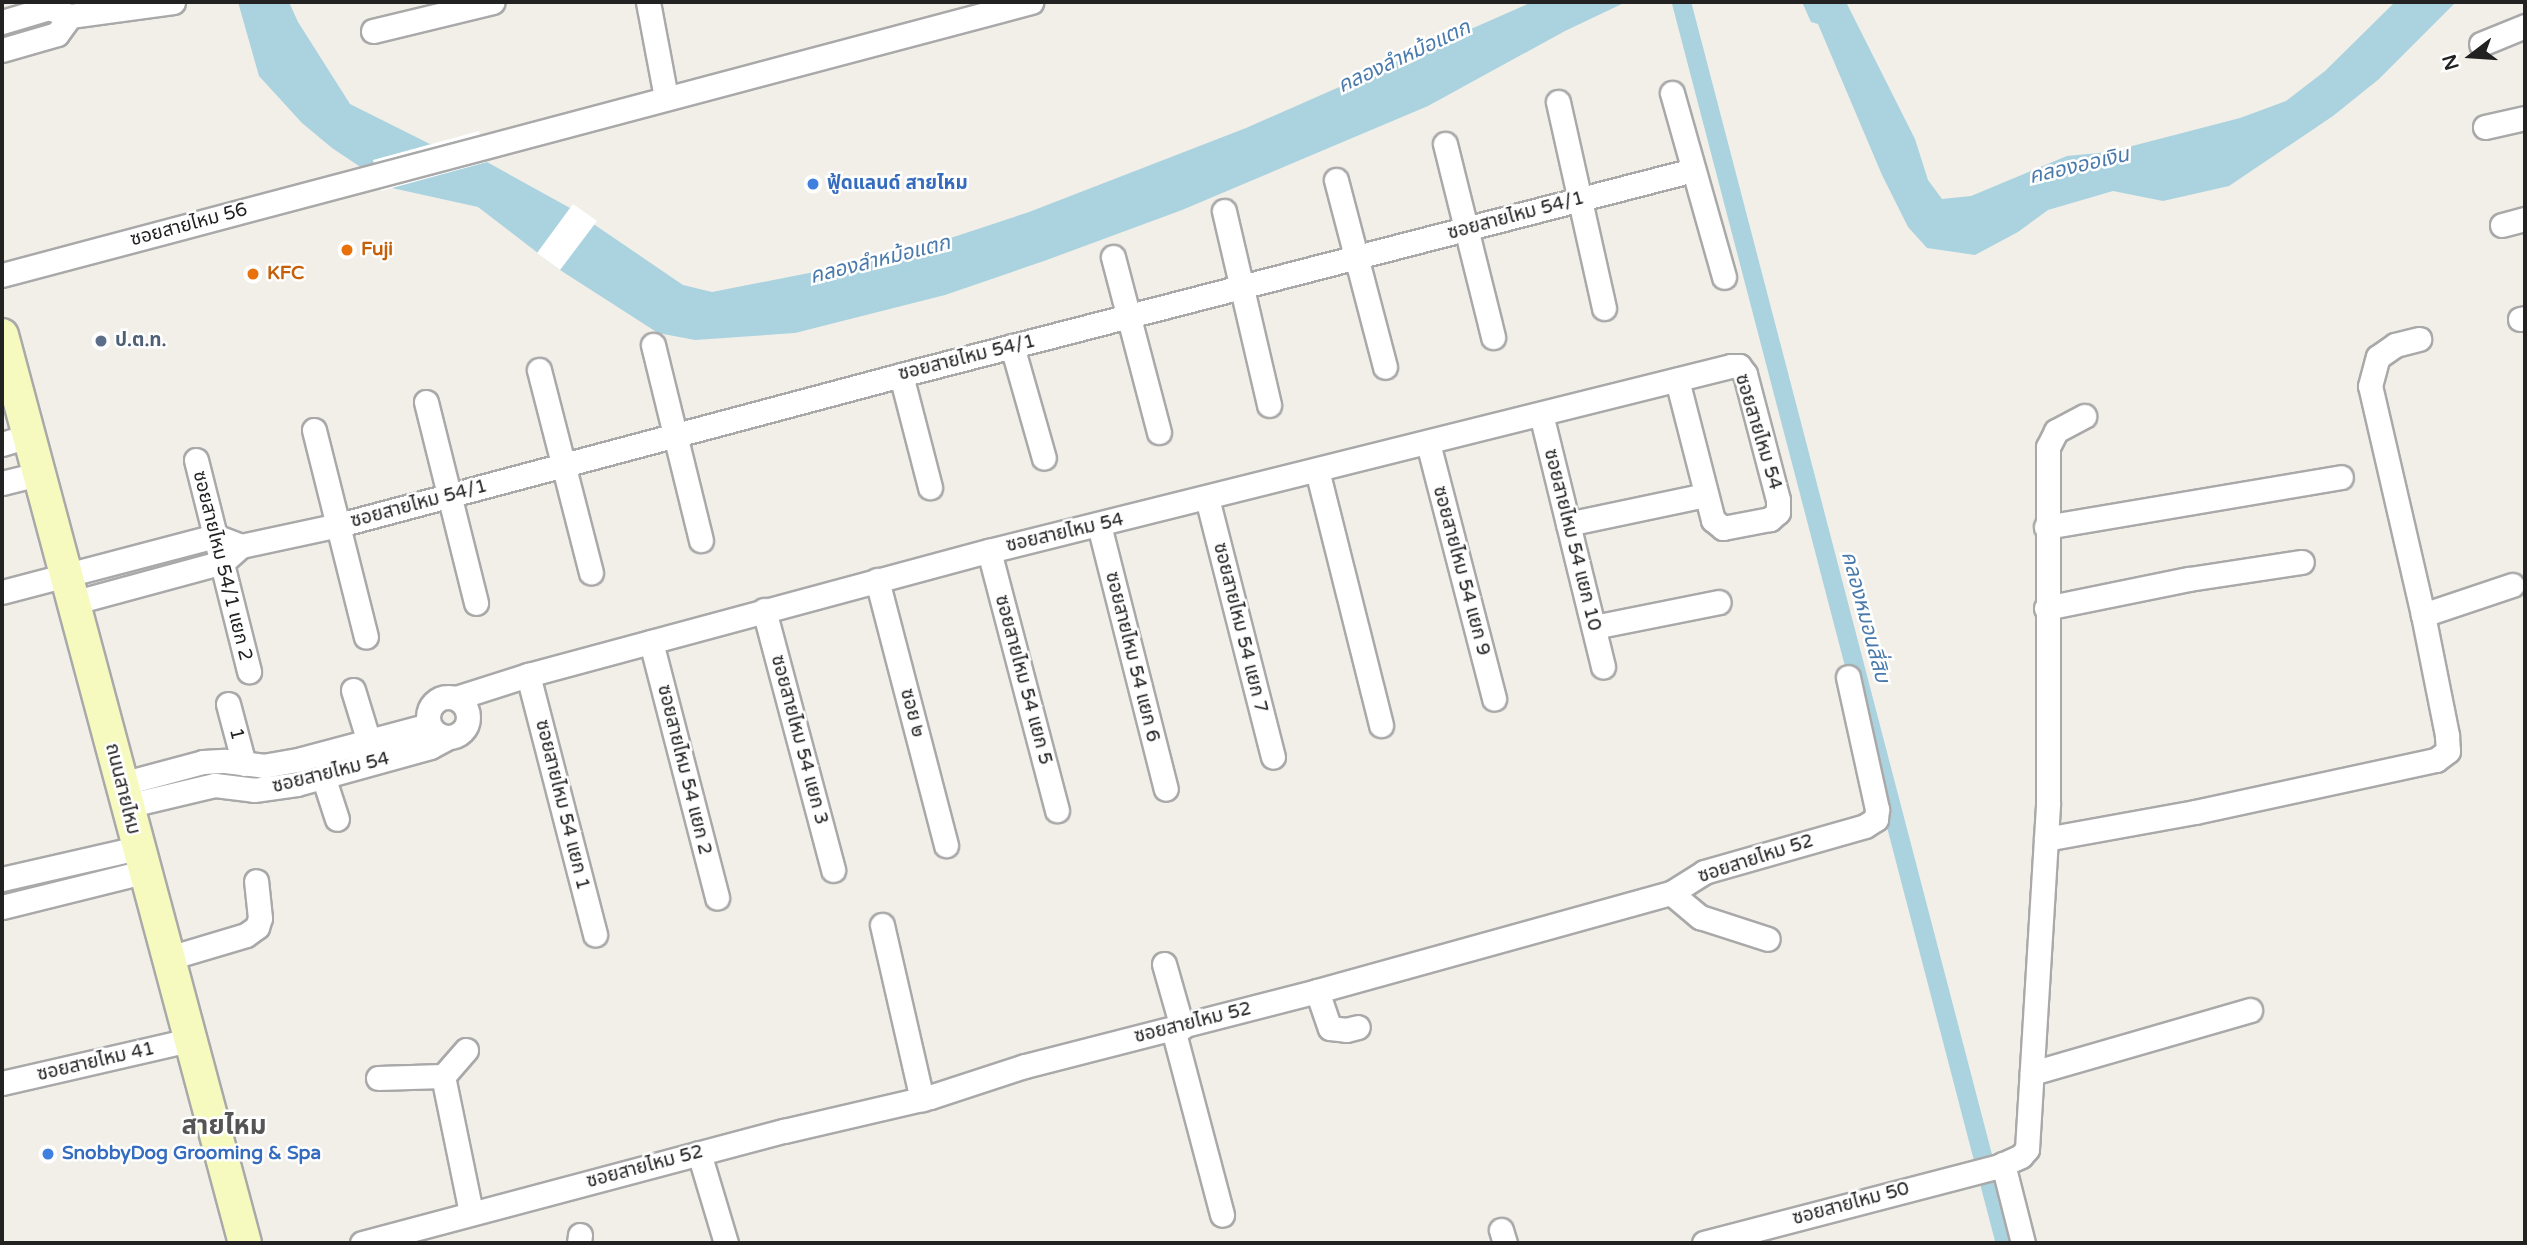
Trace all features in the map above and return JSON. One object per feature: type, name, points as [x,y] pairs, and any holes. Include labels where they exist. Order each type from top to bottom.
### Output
[{"type":"main road","name":"ถนนสายไหม","points":[[2,335],[15,440],[39,474],[140,860],[245,1243]]},
{"type":"street","points":[[2,22],[49,8],[70,16],[173,2]]},
{"type":"street","points":[[373,31],[493,2]]},
{"type":"street","points":[[648,2],[666,97]]},
{"type":"street","name":"ซอยสายไหม 56","points":[[2,275],[482,145],[1031,2]]},
{"type":"street","points":[[2,50],[57,34],[70,16]]},
{"type":"street","points":[[2481,44],[2525,26]]},
{"type":"street","points":[[1672,93],[1724,277]]},
{"type":"street","points":[[1558,102],[1604,308]]},
{"type":"street","points":[[2485,127],[2525,118]]},
{"type":"street","points":[[1445,144],[1493,337]]},
{"type":"street","name":"ซอยสายไหม 54/1","points":[[69,590],[223,562],[241,546],[339,525],[901,375],[1693,170]]},
{"type":"street","points":[[1336,180],[1385,367]]},
{"type":"street","points":[[1224,211],[1269,405]]},
{"type":"street","points":[[2502,225],[2525,219]]},
{"type":"street","points":[[1113,257],[1159,432]]},
{"type":"street","points":[[2046,839],[2195,812],[2436,760],[2448,751],[2423,615],[2370,386],[2378,358],[2395,345],[2419,339]]},
{"type":"street","points":[[653,345],[701,540]]},
{"type":"street","points":[[1012,346],[1044,458]]},
{"type":"street","name":"ซอยสายไหม 54","points":[[456,698],[528,675],[989,551],[1677,380],[1739,366],[1745,374],[1778,500],[1778,512],[1770,519],[1723,528],[1713,520],[1677,380]]},
{"type":"street","points":[[539,370],[591,572]]},
{"type":"street","points":[[901,375],[930,487]]},
{"type":"street","points":[[426,402],[476,603]]},
{"type":"street","name":"ซอยสายไหม 54 แยก 10","points":[[1541,414],[1603,666]]},
{"type":"street","points":[[2023,1243],[2001,1165],[2021,1156],[2027,1149],[2032,1073],[2046,839],[2048,447],[2056,431],[2084,416]]},
{"type":"street","points":[[314,430],[366,637]]},
{"type":"street","name":"ซอยสายไหม 54 แยก 9","points":[[1428,443],[1494,699]]},
{"type":"street","name":"ซอยสายไหม 54/1 แยก 2","points":[[196,460],[249,671]]},
{"type":"street","points":[[1317,470],[1381,725]]},
{"type":"street","points":[[2,483],[39,474]]},
{"type":"street","points":[[2046,527],[2341,477]]},
{"type":"street","points":[[1568,524],[1706,495]]},
{"type":"street","name":"ซอยสายไหม 54 แยก 7","points":[[1207,498],[1273,757]]},
{"type":"street","name":"ซอยสายไหม 54 แยก 6","points":[[1099,525],[1166,789]]},
{"type":"street","points":[[2,592],[69,590],[215,537],[241,546]]},
{"type":"street","name":"ซอยสายไหม 54 แยก 5","points":[[989,551],[1057,810]]},
{"type":"street","points":[[2046,608],[2189,579],[2302,562]]},
{"type":"street","name":"ซอย ๒","points":[[877,580],[946,845]]},
{"type":"street","points":[[2423,615],[2512,586]]},
{"type":"street","points":[[1594,627],[1718,602]]},
{"type":"street","name":"ซอยสายไหม 54 แยก 3","points":[[764,610],[833,870]]},
{"type":"street","name":"ซอยสายไหม 54 แยก 2","points":[[651,642],[717,898]]},
{"type":"street","name":"ซอยสายไหม 54 แยก 1","points":[[528,675],[595,934]]},
{"type":"street","name":"ซอยสายไหม 52","points":[[362,1243],[699,1153],[922,1099],[1025,1066],[1317,991],[1671,893],[1704,872],[1865,825],[1876,819],[1877,809],[1848,677]]},
{"type":"street","points":[[352,691],[369,741]]},
{"type":"street","points":[[448,697],[463,702],[469,718],[462,733],[438,731],[429,709],[434,703],[448,697]]},
{"type":"street","name":"1","points":[[228,704],[244,764]]},
{"type":"street","name":"ซอยสายไหม 54","points":[[168,783],[270,789],[430,747],[438,731]]},
{"type":"street","name":"ซอยสายไหม 54","points":[[123,795],[168,783],[203,762],[225,761],[264,766],[369,741],[438,731]]},
{"type":"street","points":[[323,776],[337,820]]},
{"type":"street","points":[[2,879],[140,860]]},
{"type":"street","points":[[2,907],[140,860]]},
{"type":"street","points":[[169,958],[246,935],[257,927],[260,918],[256,881]]},
{"type":"street","points":[[1671,893],[1700,917],[1768,939]]},
{"type":"street","points":[[882,925],[922,1099]]},
{"type":"street","points":[[1164,964],[1222,1215]]},
{"type":"street","points":[[1317,991],[1330,1028],[1346,1030],[1358,1027]]},
{"type":"street","points":[[2032,1073],[2250,1010]]},
{"type":"street","name":"ซอยสายไหม 41","points":[[2,1083],[190,1040]]},
{"type":"street","points":[[378,1078],[443,1076],[466,1050]]},
{"type":"street","points":[[443,1076],[471,1213]]},
{"type":"street","points":[[699,1153],[726,1243]]},
{"type":"street","name":"ซอยสายไหม 50","points":[[1704,1243],[2001,1165]]},
{"type":"water","name":"คลองลำหม้อแตก","points":[[238,2],[289,2],[298,22],[350,104],[430,144],[487,162],[570,208],[683,285],[712,292],[896,256],[1029,212],[1246,128],[1532,2],[1626,2],[1565,31],[1428,106],[1182,210],[1044,261],[945,295],[795,333],[695,340],[658,333],[560,270],[478,207],[392,188],[332,148],[302,123],[259,76]]},
{"type":"water","name":"คลองออเงิน","points":[[1802,2],[1846,2],[1915,139],[1928,180],[1942,199],[1971,196],[2067,156],[2109,152],[2240,118],[2286,101],[2325,71],[2395,2],[2456,2],[2379,79],[2333,116],[2229,186],[2163,201],[2113,191],[2048,210],[2018,232],[1975,255],[1927,248],[1908,227],[1882,175],[1818,24],[1811,22]]},
{"type":"pier","points":[[479,131],[487,162],[381,191],[373,160]]},
{"type":"pier","points":[[573,204],[597,221],[560,270],[537,253]]},
{"type":"waterway","name":"คลองหมอนสี่สิบ","points":[[1681,2],[2005,1243]]},
{"type":"place","name":"ฟู้ดแลนด์ สายไหม","points":[[813,184]]},
{"type":"place","name":"Fuji","points":[[347,250]]},
{"type":"place","name":"KFC","points":[[253,274]]},
{"type":"place","name":"ป.ต.ท.","points":[[101,341]]},
{"type":"place","name":"SnobbyDog Grooming & Spa","points":[[48,1154]]},
{"type":"district","name":"สายไหม","points":[[224,1126]]}]
